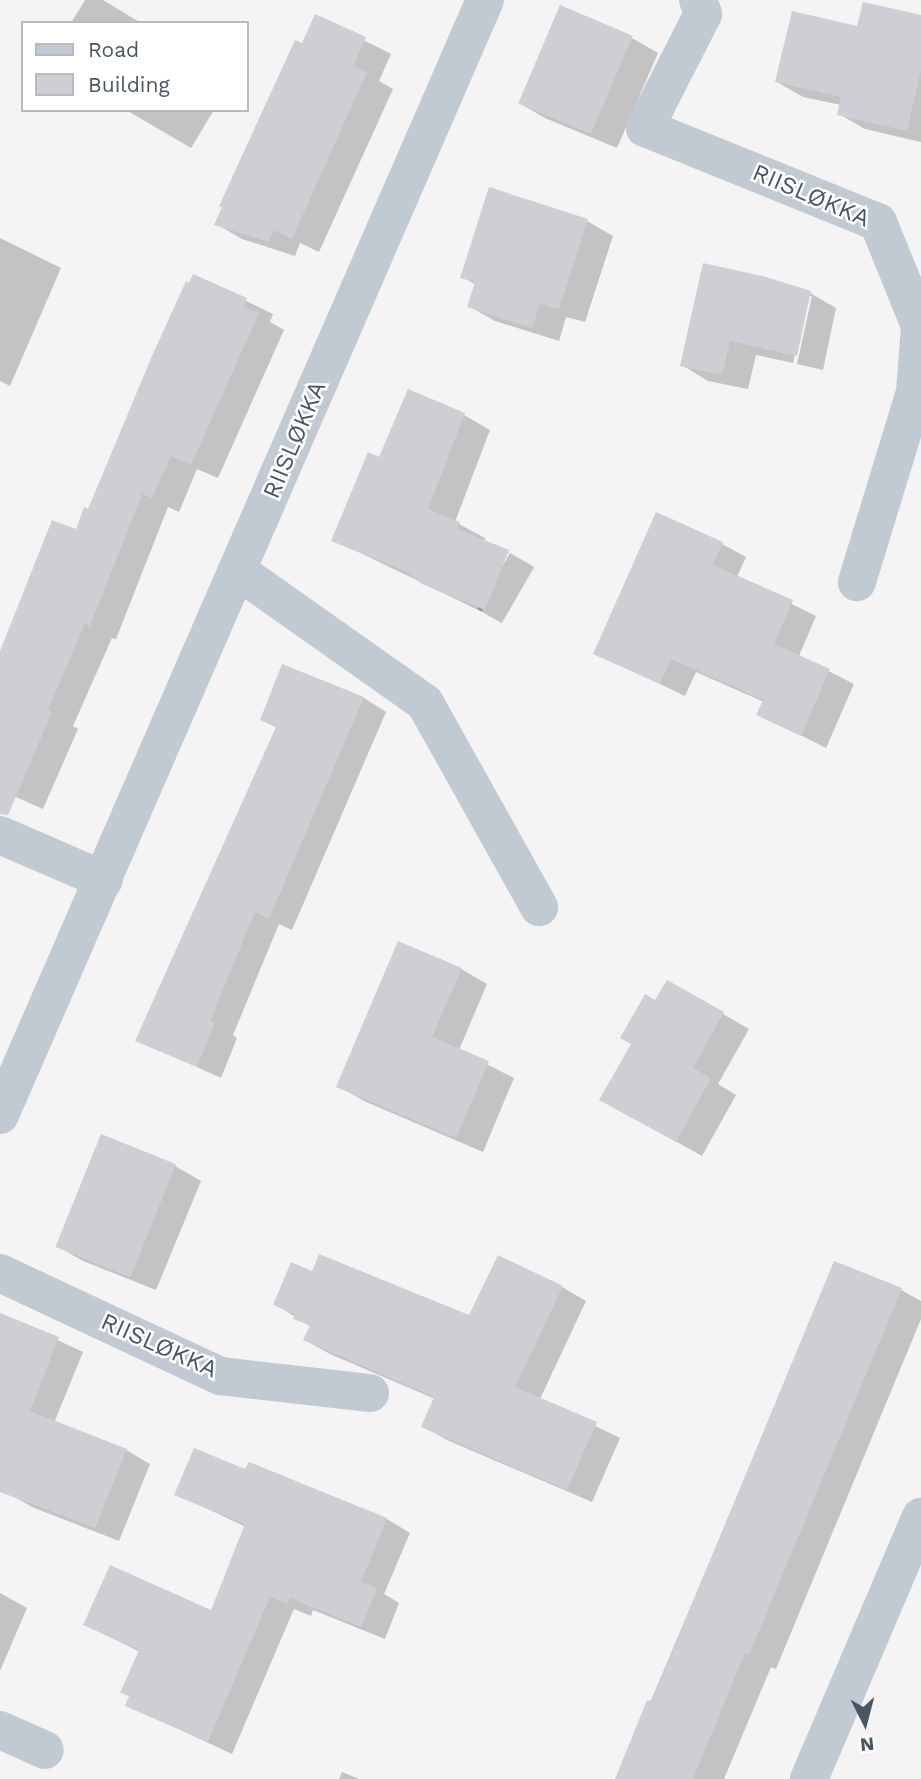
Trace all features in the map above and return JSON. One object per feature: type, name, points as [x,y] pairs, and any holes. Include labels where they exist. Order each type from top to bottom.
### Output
[{"type":"street","name":"RIISLØKKA","points":[[0,1115],[485,0]]},
{"type":"street","name":"RIISLØKKA","points":[[698,0],[704,14],[645,128],[878,222],[920,326],[915,392],[857,582]]},
{"type":"street","points":[[237,571],[425,703],[539,907]]},
{"type":"street","points":[[0,835],[104,880]]},
{"type":"street","name":"RIISLØKKA","points":[[0,1273],[220,1376],[370,1393]]},
{"type":"street","points":[[810,1779],[921,1517]]},
{"type":"street","points":[[0,1730],[45,1750]]},
{"type":"building","points":[[863,2],[921,15],[921,70],[907,131],[837,115],[841,97],[775,82],[792,11],[857,26]]},
{"type":"building","points":[[560,5],[633,36],[591,134],[518,103]]},
{"type":"building","points":[[315,14],[366,37],[353,66],[367,72],[292,239],[274,230],[269,242],[214,225],[222,207],[219,206],[295,40],[302,43]]},
{"type":"building","points":[[489,187],[588,219],[559,309],[540,304],[532,328],[467,307],[475,282],[460,278]]},
{"type":"building","points":[[703,263],[766,277],[811,291],[797,356],[730,341],[722,375],[680,366]]},
{"type":"building","points":[[193,274],[247,298],[244,307],[259,313],[191,465],[171,456],[152,498],[142,494],[90,626],[85,624],[48,710],[52,712],[8,815],[0,814],[0,651],[52,520],[76,529],[84,507],[88,509],[152,356],[186,281],[189,283]]},
{"type":"building","points":[[408,389],[465,413],[428,509],[460,522],[457,529],[509,550],[485,610],[422,584],[403,570],[331,541],[368,452],[379,457]]},
{"type":"building","points":[[656,512],[723,542],[713,565],[793,600],[774,644],[830,669],[801,736],[756,715],[763,700],[671,659],[660,684],[593,654]]},
{"type":"building","points":[[282,664],[364,697],[269,919],[255,912],[210,1021],[215,1023],[197,1067],[135,1041],[276,727],[260,720]]},
{"type":"building","points":[[398,941],[462,968],[432,1037],[489,1061],[456,1138],[336,1087]]},
{"type":"building","points":[[667,980],[724,1012],[693,1068],[711,1078],[676,1142],[599,1100],[631,1044],[620,1038],[645,994],[655,1000]]},
{"type":"building","points":[[101,1134],[176,1164],[130,1277],[55,1247]]},
{"type":"building","points":[[319,1254],[469,1315],[498,1255],[563,1286],[515,1387],[597,1422],[567,1490],[421,1427],[434,1397],[303,1340],[310,1325],[293,1319],[295,1314],[273,1305],[291,1262],[312,1271]]},
{"type":"building","points":[[834,1261],[902,1288],[749,1655],[745,1653],[693,1779],[615,1779],[647,1700],[652,1701]]},
{"type":"building","points":[[0,1313],[59,1337],[30,1411],[127,1449],[95,1528],[0,1492]]},
{"type":"building","points":[[194,1448],[245,1469],[249,1462],[387,1518],[361,1582],[377,1588],[361,1627],[290,1598],[287,1604],[270,1597],[208,1742],[125,1706],[129,1696],[120,1693],[139,1650],[83,1625],[110,1565],[211,1610],[245,1524],[174,1495]]}]
